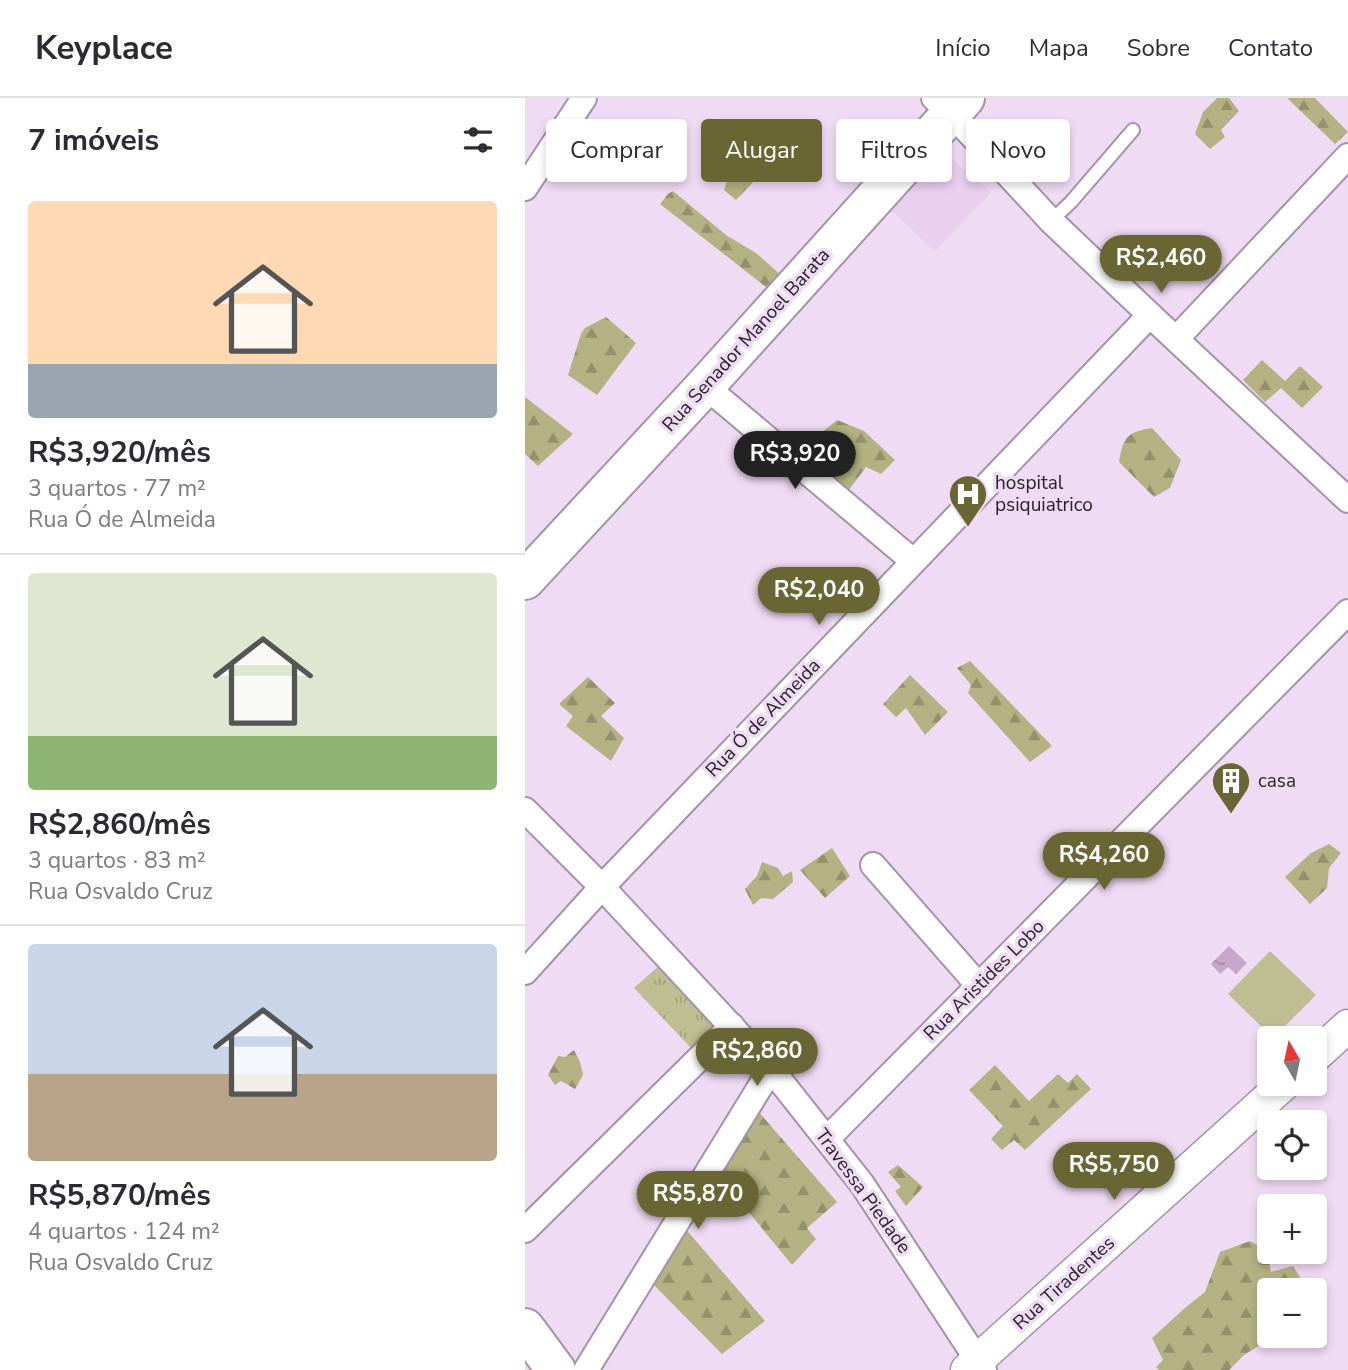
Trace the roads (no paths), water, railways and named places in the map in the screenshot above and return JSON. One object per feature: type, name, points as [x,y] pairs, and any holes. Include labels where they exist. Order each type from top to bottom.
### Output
[{"type":"main road","name":"Rua Senador Manoel Barata","points":[[525,580],[705,386],[950,103]]},
{"type":"main road","points":[[525,1328],[556,1370]]},
{"type":"street","points":[[525,188],[583,99]]},
{"type":"street","points":[[950,103],[1051,221],[1348,500]]},
{"type":"street","points":[[1176,339],[1348,156]]},
{"type":"street","name":"Rua Ó de Almeida","points":[[525,972],[602,887],[1150,315]]},
{"type":"street","points":[[705,386],[913,561]]},
{"type":"street","name":"Rua Aristides Lobo","points":[[827,1139],[1348,612]]},
{"type":"street","name":"Travessa Piedade","points":[[525,810],[602,887],[771,1069],[862,1184],[977,1367]]},
{"type":"street","points":[[873,865],[979,986]]},
{"type":"street","points":[[525,1230],[732,1026]]},
{"type":"street","points":[[1327,1045],[1348,1026]]},
{"type":"street","points":[[586,1370],[771,1069]]},
{"type":"street","name":"Rua Tiradentes","points":[[977,1367],[1271,1096]]},
{"type":"lane","points":[[1051,221],[1071,202],[1133,130]]},
{"type":"water","points":[[1229,946],[1247,963],[1236,974],[1228,967],[1220,974],[1211,964]]},
{"type":"place","name":"hospital psiquiatrico","points":[[968,528]]},
{"type":"place","name":"casa","points":[[1231,815]]}]
